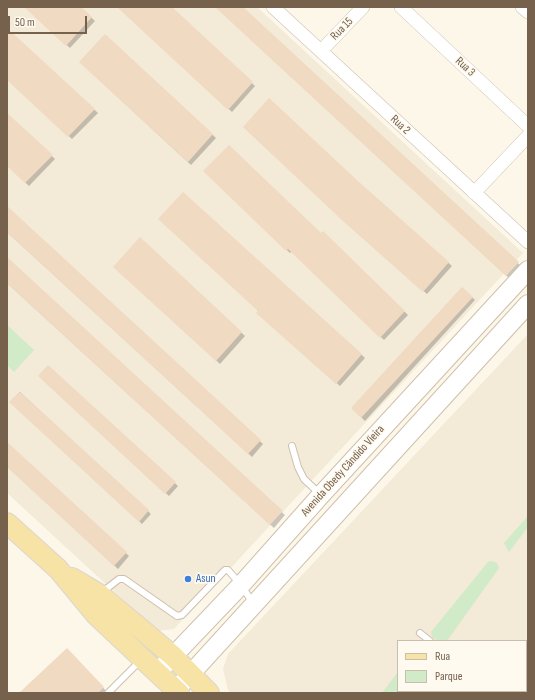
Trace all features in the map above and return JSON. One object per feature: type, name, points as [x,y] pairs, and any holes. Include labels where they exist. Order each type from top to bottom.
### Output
[{"type":"main road","name":"Avenida Obedy Cândido Vieira","points":[[158,672],[241,585],[337,477],[528,270]]},
{"type":"main road","name":"Avenida Obedy Cândido Vieira","points":[[178,692],[191,674],[354,493],[528,304]]},
{"type":"main road","points":[[337,477],[354,493]]},
{"type":"main road","points":[[7,523],[58,569],[96,615],[178,692]]},
{"type":"main road","points":[[58,569],[99,594],[173,656],[209,693]]},
{"type":"main road","points":[[143,658],[173,656]]},
{"type":"street","name":"Rua 2","points":[[273,7],[528,242]]},
{"type":"street","name":"Rua 15","points":[[321,51],[363,7]]},
{"type":"street","name":"Rua 3","points":[[401,7],[528,126]]},
{"type":"street","points":[[522,7],[528,12]]},
{"type":"street","points":[[474,193],[528,136]]},
{"type":"lane","points":[[292,446],[298,467],[304,479],[321,495]]},
{"type":"lane","points":[[99,594],[119,578],[177,616],[182,615],[225,570],[230,571],[254,604]]},
{"type":"lane","points":[[420,633],[429,640]]},
{"type":"lane","points":[[108,693],[143,658]]},
{"type":"shaded area","points":[[7,7],[257,7],[523,253],[174,629],[157,631],[7,493]]},
{"type":"shaded area","points":[[528,334],[528,693],[231,693],[228,690],[223,669],[228,654]]},
{"type":"green space","points":[[7,325],[34,350],[14,372],[7,365]]},
{"type":"green space","points":[[528,516],[528,527],[509,552],[504,543]]},
{"type":"green space","points":[[491,561],[497,563],[499,568],[448,640],[436,640],[432,637],[431,632],[488,562]]},
{"type":"green space","points":[[397,673],[397,692],[408,692],[408,693],[382,693]]},
{"type":"building","points":[[24,7],[81,7],[92,17],[66,46]]},
{"type":"building","points":[[117,7],[172,7],[253,82],[228,110]]},
{"type":"building","points":[[215,7],[243,7],[519,262],[506,276]]},
{"type":"building","points":[[7,28],[95,109],[68,137],[7,80]]},
{"type":"building","points":[[105,34],[213,134],[188,162],[79,62]]},
{"type":"building","points":[[269,98],[359,182],[449,262],[423,292],[343,221],[243,127]]},
{"type":"building","points":[[7,113],[53,155],[25,183],[7,166]]},
{"type":"building","points":[[229,145],[321,233],[323,231],[405,311],[380,338],[288,249],[286,251],[203,171]]},
{"type":"building","points":[[183,192],[362,354],[336,384],[256,313],[258,311],[158,219]]},
{"type":"building","points":[[7,206],[261,440],[248,454],[7,232]]},
{"type":"building","points":[[140,237],[242,332],[216,361],[113,267]]},
{"type":"building","points":[[7,257],[283,511],[270,525],[7,283]]},
{"type":"building","points":[[462,287],[473,297],[361,418],[351,408]]},
{"type":"building","points":[[48,365],[176,482],[165,494],[38,376]]},
{"type":"building","points":[[18,393],[21,393],[149,510],[139,522],[9,402]]},
{"type":"building","points":[[7,442],[127,552],[114,566],[7,467]]},
{"type":"building","points":[[67,648],[104,687],[98,693],[19,693]]},
{"type":"place","name":"Asun","points":[[188,579]]}]
